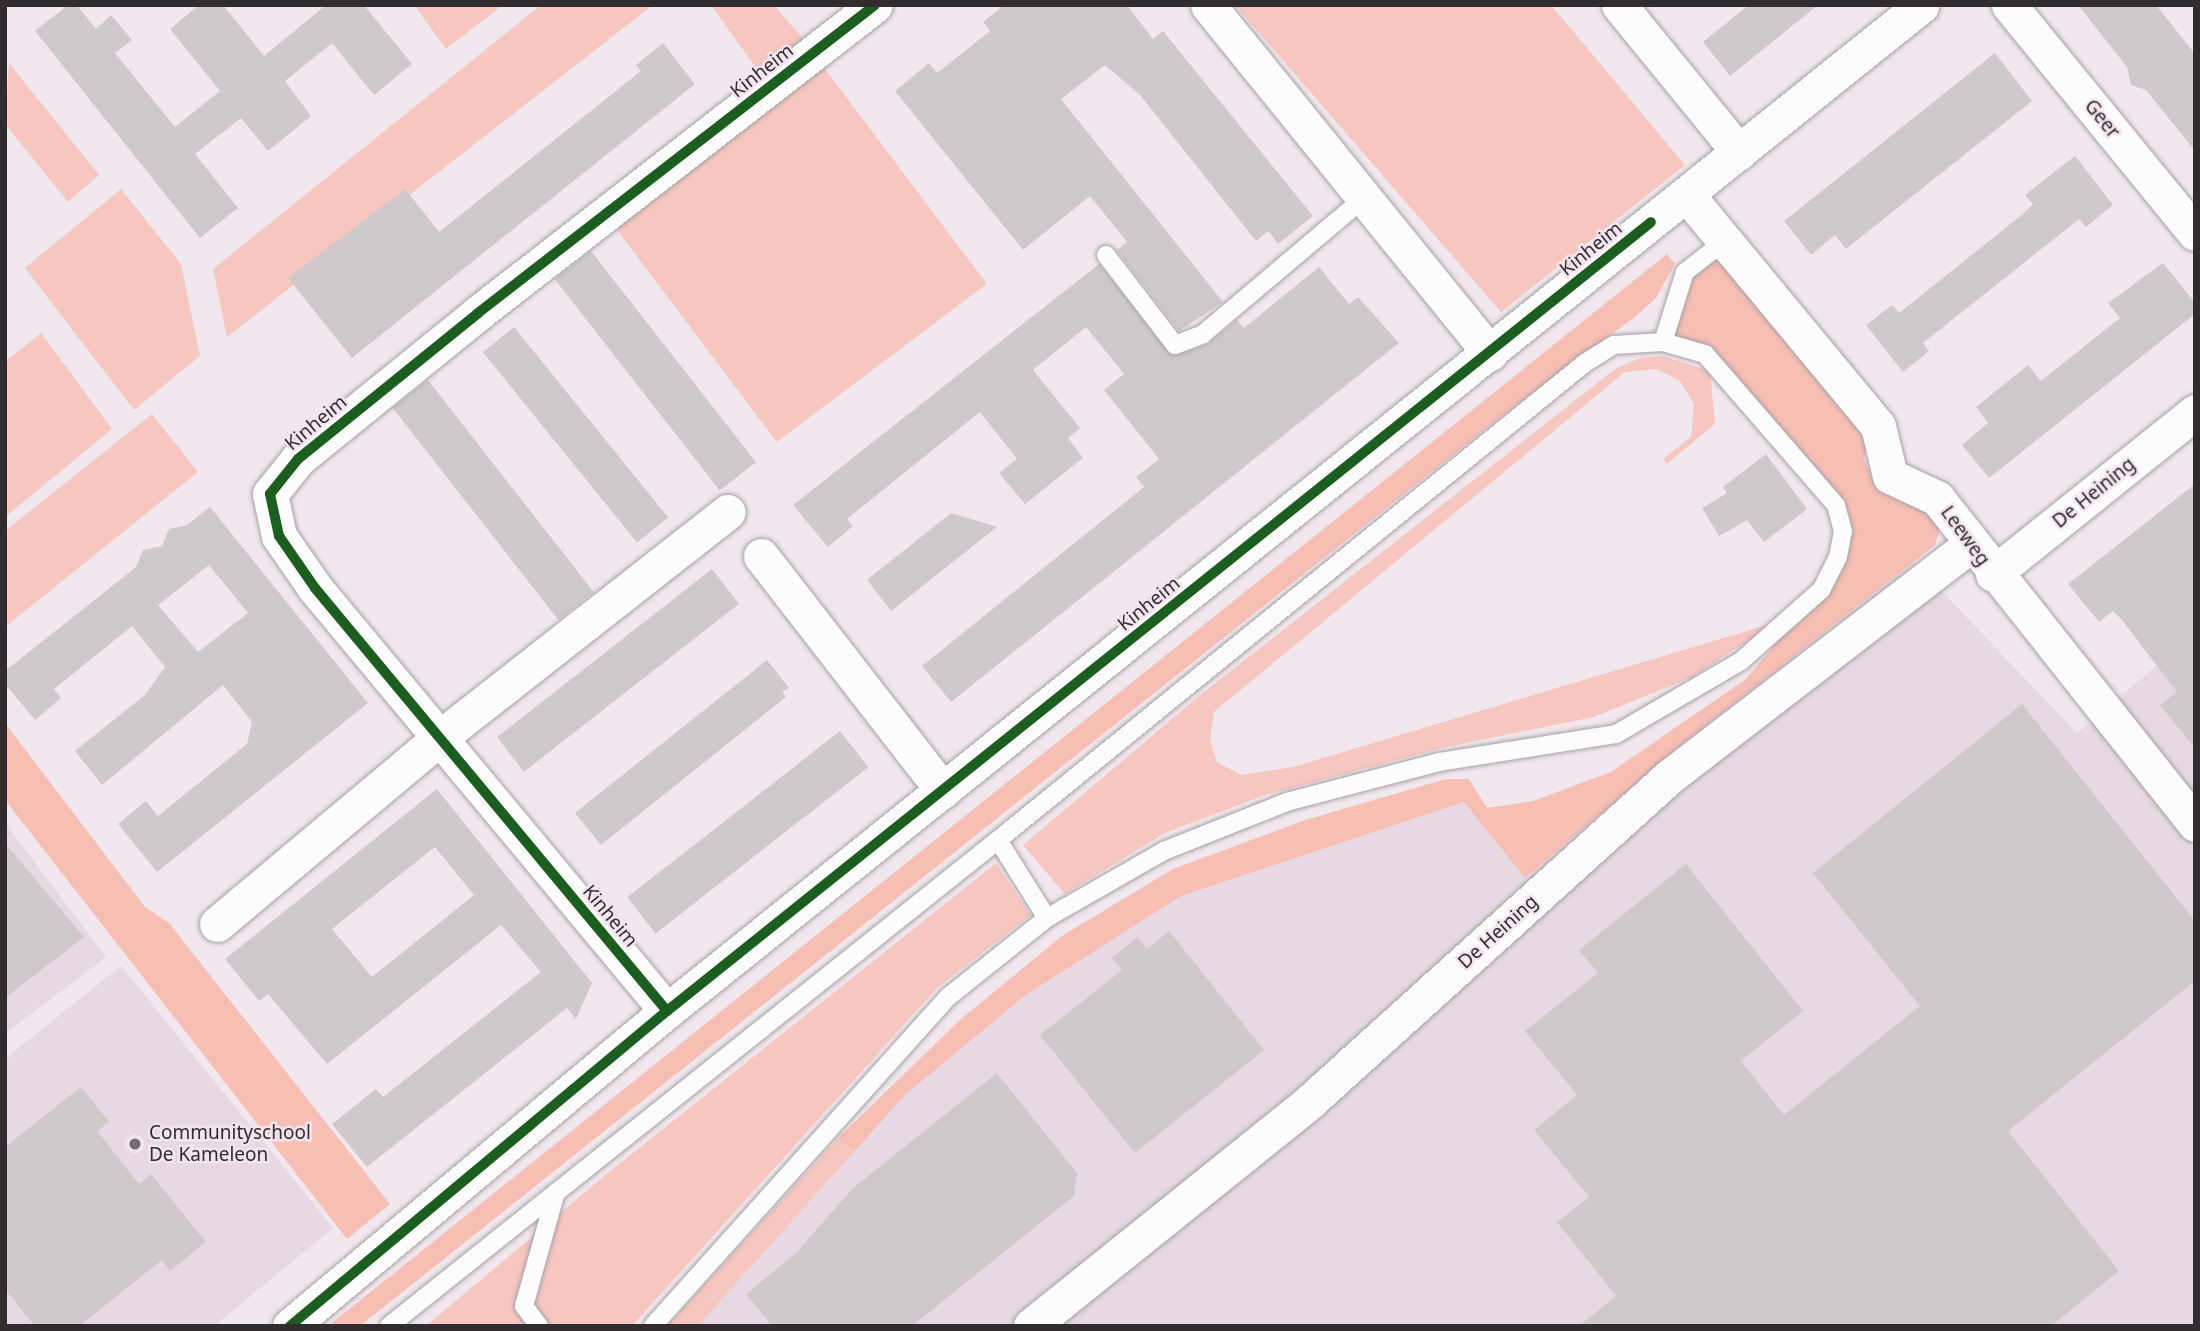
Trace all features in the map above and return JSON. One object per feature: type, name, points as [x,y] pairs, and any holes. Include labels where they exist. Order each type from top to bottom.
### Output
[{"type":"street","name":"Kinheim","points":[[667,1011],[438,739],[279,536],[270,494],[298,459],[478,313],[875,5]]},
{"type":"street","points":[[1208,5],[1490,353]]},
{"type":"street","points":[[1619,5],[1739,152]]},
{"type":"street","name":"Kinheim","points":[[290,1326],[667,1011],[1922,5]]},
{"type":"street","name":"Geer","points":[[2009,5],[2195,233]]},
{"type":"street","name":"Leeweg","points":[[1686,194],[1878,426],[1891,476],[1937,498],[1970,545],[2195,824]]},
{"type":"street","name":"De Heining","points":[[1993,574],[2195,412]]},
{"type":"street","points":[[217,924],[438,739],[728,512]]},
{"type":"street","name":"De Heining","points":[[1031,1326],[1306,1105],[1669,777],[1970,545]]},
{"type":"street","points":[[761,556],[943,791]]},
{"type":"lane","points":[[1106,255],[1175,345],[1203,334],[1364,198]]},
{"type":"lane","points":[[1663,342],[1685,272],[1724,241]]},
{"type":"lane","points":[[389,1326],[998,840],[1585,363],[1614,345],[1663,342],[1705,354],[1720,367],[1836,505],[1843,519],[1840,550],[1821,590],[1741,662],[1616,734],[1439,762],[1287,802],[1164,850],[1047,918],[948,998],[650,1324]]},
{"type":"lane","points":[[998,840],[1047,918]]},
{"type":"lane","points":[[539,1326],[524,1306],[556,1192]]},
{"type":"lane","points":[[409,1326],[414,1306]]},
{"type":"shaded area","points":[[414,5],[503,5],[446,49]]},
{"type":"shaded area","points":[[541,5],[653,5],[227,337],[213,269]]},
{"type":"shaded area","points":[[711,5],[774,5],[806,42],[761,75]]},
{"type":"shaded area","points":[[1235,5],[1551,5],[1685,165],[1501,312]]},
{"type":"shaded area","points":[[819,61],[987,284],[777,442],[609,219]]},
{"type":"shaded area","points":[[9,63],[99,175],[68,202],[5,124]]},
{"type":"shaded area","points":[[121,189],[181,264],[200,356],[134,410],[25,268]]},
{"type":"shaded area","points":[[1713,250],[1869,435],[1864,459],[1875,485],[1898,499],[1915,500],[1941,525],[1935,545],[1698,731],[1525,878],[1464,802],[1181,896],[1026,995],[906,1094],[854,1152],[838,1138],[961,1019],[1062,936],[1173,869],[1302,821],[1446,779],[1469,779],[1487,808],[1533,801],[1611,772],[1746,679],[1821,590],[1843,519],[1720,367],[1663,342],[1685,272]]},
{"type":"shaded area","points":[[1667,254],[1675,264],[1656,298],[1636,316],[1512,408],[360,1326],[328,1326]]},
{"type":"shaded area","points":[[41,333],[112,429],[5,517],[5,362]]},
{"type":"shaded area","points":[[1663,356],[1710,371],[1715,424],[1667,464],[1663,459],[1691,437],[1694,404],[1680,381],[1656,369],[1625,372],[1214,712],[1210,740],[1217,762],[1241,775],[1293,767],[1777,622],[1692,677],[1594,717],[1442,748],[1265,795],[1165,833],[1065,894],[1023,845],[1199,696],[1615,369],[1640,358]]},
{"type":"shaded area","points":[[152,414],[198,472],[5,627],[5,531]]},
{"type":"shaded area","points":[[1914,562],[2077,733],[2195,633],[2195,1326],[698,1326],[906,1094],[1026,995],[1181,896],[1464,802],[1526,878],[1698,731]]},
{"type":"shaded area","points":[[5,723],[145,907],[169,923],[390,1204],[347,1239],[5,800]]},
{"type":"shaded area","points":[[5,823],[106,957],[5,1034]]},
{"type":"shaded area","points":[[996,863],[1031,915],[937,988],[632,1326],[426,1326],[604,1176]]},
{"type":"shaded area","name":"Communityschool De Kameleon","points":[[121,966],[333,1228],[214,1326],[5,1326],[5,1059]]},
{"type":"shaded area","points":[[838,1138],[854,1152],[698,1326],[667,1326]]},
{"type":"building","points":[[68,5],[77,5],[96,29],[111,15],[132,40],[115,53],[175,127],[220,91],[170,29],[199,5],[223,5],[264,56],[326,5],[364,5],[412,64],[374,95],[332,43],[285,81],[311,116],[268,151],[241,118],[195,154],[238,208],[200,238],[35,31]]},
{"type":"building","points":[[1004,5],[1127,5],[1153,39],[1163,31],[1313,216],[1278,244],[1268,231],[1256,241],[1140,95],[1105,65],[1061,99],[1223,302],[1179,331],[1117,250],[1127,242],[1090,196],[1023,250],[895,91],[929,63],[937,73],[990,31],[983,22]]},
{"type":"building","points":[[1749,5],[1818,5],[1730,76],[1703,42]]},
{"type":"building","points":[[2078,5],[2156,5],[2195,54],[2195,151],[2146,90],[2131,85],[2127,67]]},
{"type":"building","points":[[663,43],[695,84],[352,358],[288,278],[405,189],[439,232],[641,71],[636,65]]},
{"type":"building","points":[[1995,53],[2032,101],[1846,249],[1835,235],[1811,255],[1784,221]]},
{"type":"building","points":[[2075,156],[2113,205],[2086,227],[2079,219],[1923,343],[1929,351],[1903,372],[1866,325],[1892,305],[1899,313],[2024,213],[2033,204],[2025,195]]},
{"type":"building","points":[[591,251],[756,462],[720,491],[555,279]]},
{"type":"building","points":[[2163,263],[2195,303],[2195,314],[1989,478],[1962,445],[1988,423],[1976,407],[2028,365],[2041,381],[2120,318],[2108,303]]},
{"type":"building","points":[[1099,264],[1173,356],[1208,344],[1237,320],[1244,328],[1319,267],[1349,304],[1358,297],[1399,343],[951,702],[922,666],[1144,487],[1136,477],[1159,459],[1104,390],[1124,374],[1086,327],[1033,370],[1080,428],[1068,438],[1083,458],[1025,504],[999,473],[1017,459],[980,412],[847,519],[853,526],[828,547],[793,505]]},
{"type":"building","points":[[514,327],[668,517],[637,543],[483,352]]},
{"type":"building","points":[[428,380],[594,592],[558,620],[393,408]]},
{"type":"building","points":[[1766,454],[1807,509],[1764,542],[1747,520],[1719,536],[1702,508],[1727,493],[1723,487]]},
{"type":"building","points":[[2195,484],[2195,748],[2160,705],[2177,692],[2122,620],[2113,611],[2099,622],[2068,584]]},
{"type":"building","points":[[210,507],[368,703],[157,872],[118,824],[146,801],[158,816],[247,744],[252,722],[223,685],[102,785],[75,751],[145,695],[165,667],[132,626],[54,689],[61,698],[35,720],[5,684],[5,671],[136,567],[143,550],[162,546],[169,529],[187,525]],"holes":[[[209,565],[248,613],[198,652],[158,605]]]},
{"type":"building","points":[[951,513],[997,527],[891,611],[867,580]]},
{"type":"building","points":[[712,569],[739,604],[524,772],[497,737]]},
{"type":"building","points":[[767,660],[789,688],[782,691],[786,697],[601,845],[575,813]]},
{"type":"building","points":[[2022,704],[2195,921],[2195,981],[2008,1131],[2119,1271],[2051,1326],[1579,1326],[1616,1296],[1557,1222],[1589,1197],[1534,1130],[1577,1095],[1525,1031],[1598,973],[1579,950],[1686,864],[1803,1011],[1741,1061],[1784,1115],[1920,1006],[1813,873]]},
{"type":"building","points":[[840,731],[868,767],[656,933],[627,897]]},
{"type":"building","points":[[437,789],[592,983],[576,1019],[567,1008],[367,1167],[332,1124],[376,1089],[383,1097],[541,972],[501,925],[327,1064],[268,994],[259,1001],[225,959]],"holes":[[[435,847],[474,895],[372,977],[332,929]]]},
{"type":"building","points":[[5,843],[84,937],[5,998]]},
{"type":"building","points":[[1169,931],[1264,1050],[1135,1153],[1040,1035],[1122,970],[1112,958],[1137,937],[1147,949]]},
{"type":"building","points":[[997,1073],[1077,1173],[1074,1196],[912,1326],[772,1326],[746,1294],[796,1253],[853,1188]]},
{"type":"building","points":[[81,1087],[109,1122],[97,1131],[139,1184],[151,1174],[206,1242],[170,1271],[162,1260],[79,1326],[35,1326],[5,1289],[5,1147]]},
{"type":"cycle path","points":[[667,1011],[315,588],[279,536],[270,494],[298,459],[478,313],[875,5]]},
{"type":"cycle path","points":[[290,1326],[667,1011],[1651,222]]},
{"type":"place","name":"Communityschool De Kameleon","points":[[135,1144]]}]
